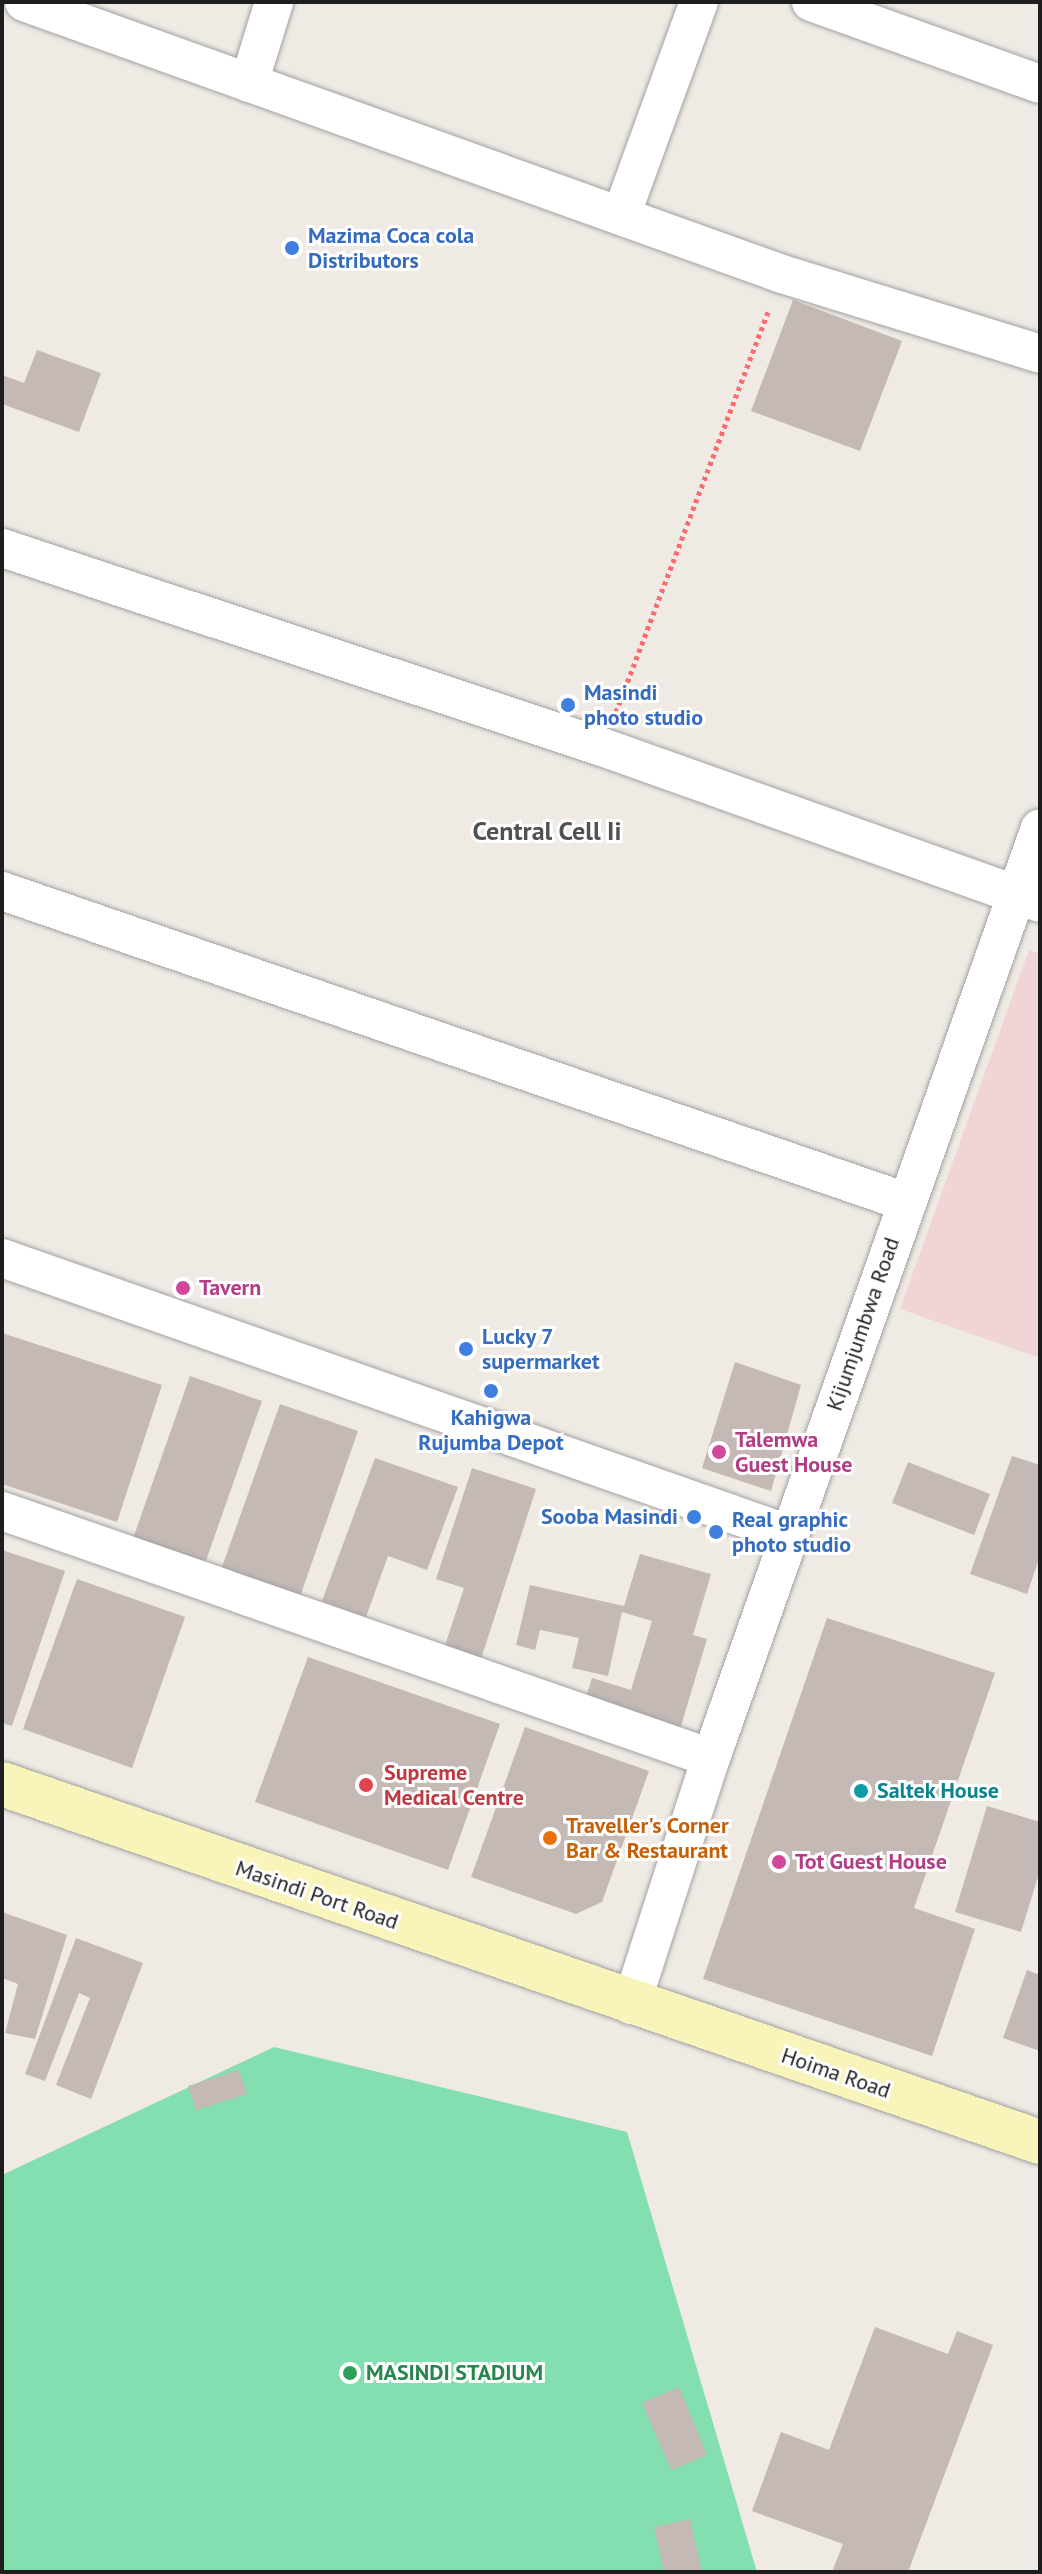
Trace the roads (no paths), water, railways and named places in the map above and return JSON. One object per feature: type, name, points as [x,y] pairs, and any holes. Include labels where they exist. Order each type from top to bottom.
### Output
[{"type":"main road","name":"Masindi Port Road","points":[[2,1784],[631,2005]]},
{"type":"main road","name":"Hoima Road","points":[[631,2005],[1040,2142]]},
{"type":"street","points":[[24,2],[782,274],[1040,354]]},
{"type":"street","points":[[249,83],[274,2]]},
{"type":"street","points":[[621,216],[699,2]]},
{"type":"street","points":[[811,2],[1040,84]]},
{"type":"street","points":[[2,548],[602,747],[1028,899]]},
{"type":"street","name":"Kijumjumbwa Road","points":[[631,2005],[711,1758],[906,1202],[1028,899],[1040,828]]},
{"type":"street","points":[[2,891],[906,1202]]},
{"type":"street","points":[[2,1258],[789,1534]]},
{"type":"street","points":[[2,1511],[711,1758]]},
{"type":"place","name":"Mazima Coca cola Distributors","points":[[292,248]]},
{"type":"place","name":"Masindi photo studio","points":[[568,705]]},
{"type":"place","name":"Tavern","points":[[183,1288]]},
{"type":"place","name":"Lucky 7 supermarket","points":[[466,1349]]},
{"type":"place","name":"Kahigwa Rujumba Depot","points":[[491,1391]]},
{"type":"place","name":"Talemwa Guest House","points":[[719,1452]]},
{"type":"place","name":"Sooba Masindi","points":[[694,1517]]},
{"type":"place","name":"Real graphic photo studio","points":[[716,1532]]},
{"type":"place","name":"Supreme Medical Centre","points":[[366,1785]]},
{"type":"place","name":"Saltek House","points":[[861,1791]]},
{"type":"place","name":"Traveller's Corner Bar & Restaurant","points":[[550,1838]]},
{"type":"place","name":"Tot Guest House","points":[[779,1862]]},
{"type":"place","name":"MASINDI STADIUM","points":[[350,2373]]},
{"type":"district","name":"Central Cell Ii","points":[[547,831]]}]
